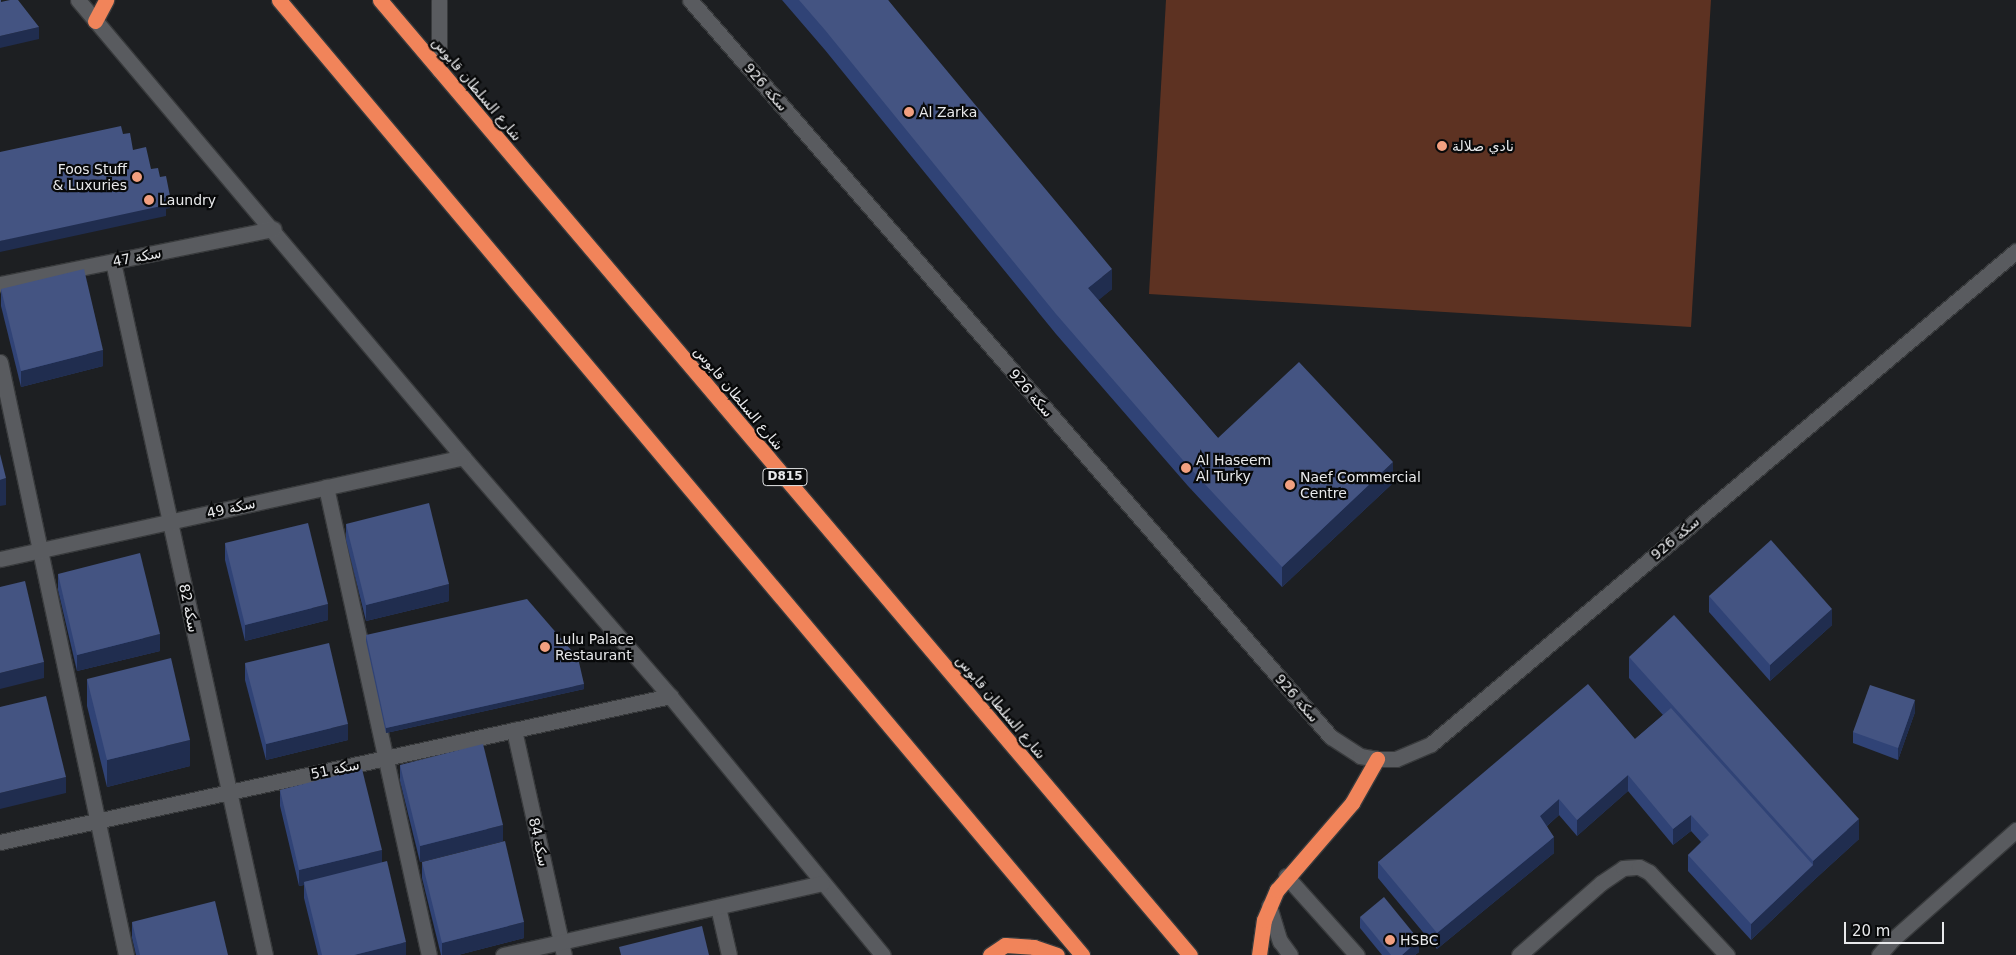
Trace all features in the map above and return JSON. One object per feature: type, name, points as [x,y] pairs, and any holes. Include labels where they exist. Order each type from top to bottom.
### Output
[{"type":"highway","points":[[95,21],[106,0]]},
{"type":"highway","points":[[278,0],[1082,955]]},
{"type":"highway","name":"شارع السلطان قابوس","points":[[380,0],[1190,955]]},
{"type":"highway","points":[[1259,955],[1269,906],[1286,876],[1352,803],[1377,759]]},
{"type":"highway","points":[[990,955],[1005,945],[1034,947],[1057,955]]},
{"type":"street","points":[[78,0],[274,229],[463,457],[670,696],[883,955]]},
{"type":"street","points":[[439,0],[440,70]]},
{"type":"street","name":"سكة 926","points":[[690,0],[1331,737],[1360,756],[1377,759],[1406,756],[1431,744],[2016,251]]},
{"type":"street","name":"سكة 47","points":[[0,284],[274,229]]},
{"type":"street","name":"سكة 82","points":[[113,262],[265,955]]},
{"type":"street","points":[[0,362],[126,955]]},
{"type":"street","name":"سكة 49","points":[[0,559],[463,457]]},
{"type":"street","points":[[326,487],[429,955]]},
{"type":"street","name":"سكة 51","points":[[0,842],[670,696]]},
{"type":"street","name":"سكة 84","points":[[514,730],[563,949]]},
{"type":"street","points":[[1879,955],[1892,940],[2016,830]]},
{"type":"street","points":[[1519,955],[1601,883],[1623,868],[1639,866],[1649,872],[1725,954]]},
{"type":"street","points":[[1286,876],[1357,955]]},
{"type":"street","points":[[503,955],[563,949],[718,907],[822,883]]},
{"type":"street","points":[[1269,906],[1280,940],[1290,955]]},
{"type":"street","points":[[718,907],[729,955]]},
{"type":"shaded area","points":[[1166,0],[1711,0],[1691,327],[1149,294]]},
{"type":"building","points":[[0,0],[1,2],[18,0],[39,27],[0,36]]},
{"type":"building","points":[[799,0],[888,0],[1112,269],[1088,288],[1218,438],[1299,362],[1393,462],[1282,567],[1188,466],[1056,314]]},
{"type":"building","points":[[121,126],[123,134],[130,133],[133,150],[146,147],[151,169],[158,168],[160,177],[166,176],[170,196],[164,198],[166,205],[0,241],[0,152]]},
{"type":"building","points":[[84,269],[103,350],[21,371],[1,289]]},
{"type":"building","points":[[0,454],[6,478],[0,480]]},
{"type":"building","points":[[429,503],[449,584],[366,605],[346,524]]},
{"type":"building","points":[[308,523],[328,604],[245,625],[225,543]]},
{"type":"building","points":[[1771,540],[1832,609],[1770,665],[1709,596]]},
{"type":"building","points":[[140,553],[160,634],[77,655],[58,574]]},
{"type":"building","points":[[25,581],[44,662],[0,673],[0,587]]},
{"type":"building","points":[[527,599],[578,658],[584,684],[386,728],[366,635]]},
{"type":"building","points":[[1674,615],[1859,819],[1813,861],[1629,657]]},
{"type":"building","points":[[329,643],[348,724],[266,744],[245,663]]},
{"type":"building","points":[[171,658],[190,740],[107,760],[87,679]]},
{"type":"building","points":[[1588,684],[1635,739],[1671,708],[1813,865],[1751,924],[1688,855],[1709,835],[1691,815],[1673,829],[1628,775],[1577,820],[1559,799],[1540,816],[1554,837],[1437,933],[1378,862]]},
{"type":"building","points":[[1870,685],[1915,700],[1898,748],[1853,732]]},
{"type":"building","points":[[46,696],[66,777],[0,793],[0,707]]},
{"type":"building","points":[[483,744],[503,825],[420,846],[400,765]]},
{"type":"building","points":[[362,769],[382,850],[299,870],[280,790]]},
{"type":"building","points":[[505,841],[524,922],[442,943],[422,862]]},
{"type":"building","points":[[387,861],[406,942],[354,955],[322,955],[304,882]]},
{"type":"building","name":"HSBC","points":[[1384,897],[1419,940],[1402,955],[1391,955],[1360,917]]},
{"type":"building","points":[[215,901],[228,955],[140,955],[132,922]]},
{"type":"building","points":[[702,926],[709,955],[621,955],[619,947]]},
{"type":"place","name":"Al Zarka","points":[[909,112]]},
{"type":"place","name":"نادي صلالة","points":[[1442,146]]},
{"type":"place","name":"Foos Stuff & Luxuries","points":[[137,177]]},
{"type":"place","name":"Laundry","points":[[149,200]]},
{"type":"place","name":"Al Haseem Al Turky","points":[[1186,468]]},
{"type":"place","name":"Naef Commercial Centre","points":[[1290,485]]},
{"type":"place","name":"Lulu Palace Restaurant","points":[[545,647]]},
{"type":"place","name":"HSBC","points":[[1390,940]]}]
